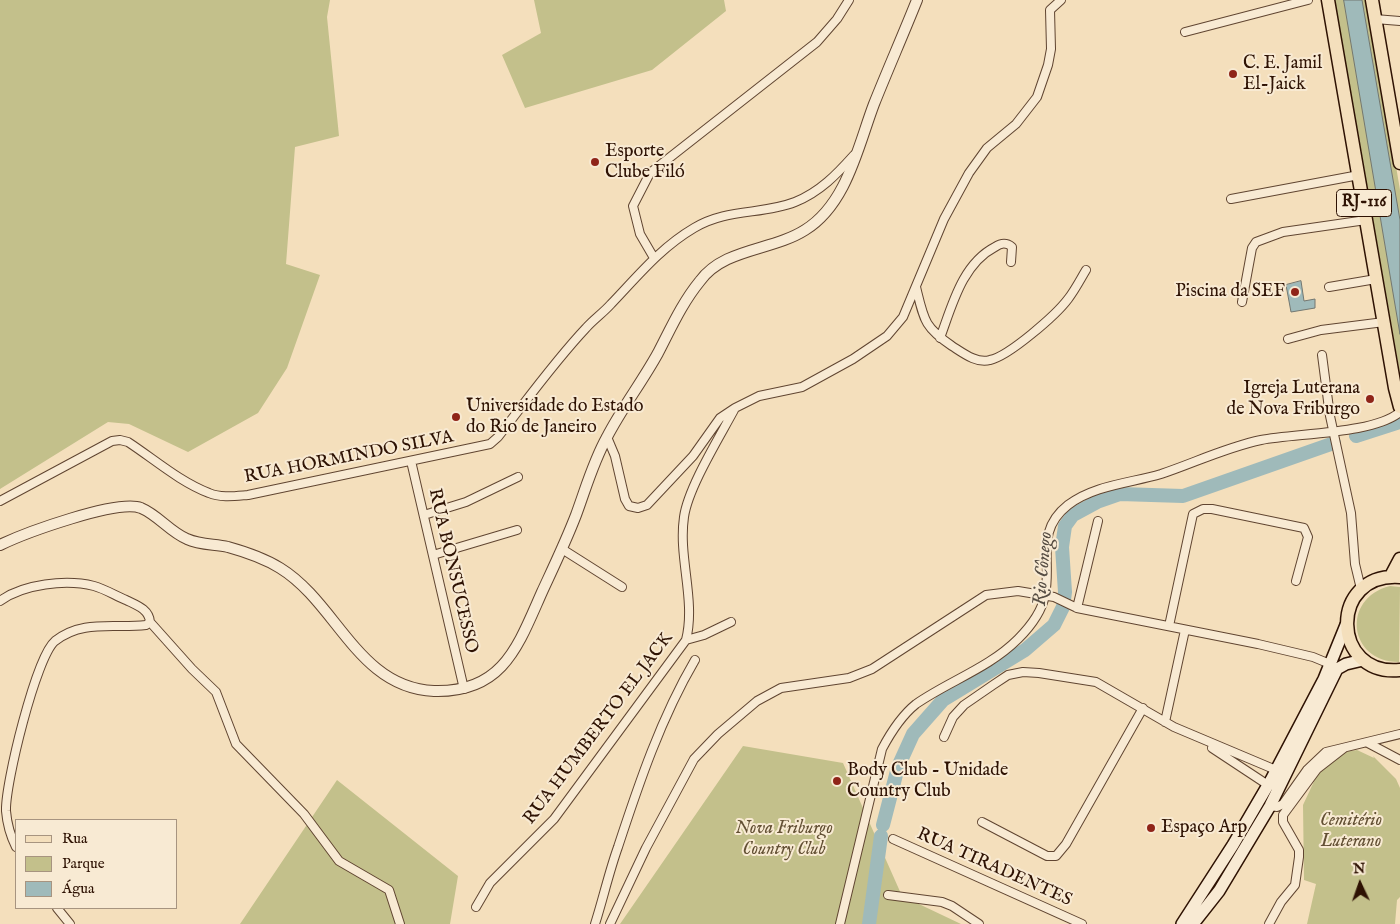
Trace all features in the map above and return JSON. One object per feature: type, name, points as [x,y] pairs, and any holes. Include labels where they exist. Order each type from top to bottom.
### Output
[{"type":"main road","name":"RJ-116","points":[[1328,0],[1400,407]]},
{"type":"main road","points":[[1372,0],[1398,142],[1400,164]]},
{"type":"main road","points":[[1182,924],[1233,845],[1276,770],[1330,664],[1346,625],[1350,606],[1361,589],[1380,578],[1396,576],[1400,559]]},
{"type":"main road","points":[[1346,625],[1351,644],[1364,660],[1379,668],[1400,670]]},
{"type":"main road","points":[[1193,924],[1218,891],[1270,806],[1337,669],[1346,664],[1364,660]]},
{"type":"street","points":[[654,258],[640,234],[633,206],[650,173],[817,42],[837,19],[849,0]]},
{"type":"street","points":[[0,545],[47,526],[85,516],[122,507],[141,508],[186,539],[243,552],[282,569],[311,596],[334,624],[383,675],[406,686],[432,691],[464,689],[487,681],[505,663],[527,626],[562,549],[592,468],[607,436],[654,361],[677,314],[701,279],[711,267],[725,260],[793,237],[817,222],[834,201],[850,173],[856,153],[917,0]]},
{"type":"street","points":[[607,436],[615,456],[625,498],[630,506],[638,508],[647,505],[693,456],[720,418],[758,396],[802,387],[853,360],[887,336],[903,317],[944,219],[969,173],[987,148],[1016,124],[1037,97],[1048,65],[1051,49],[1050,10],[1061,0]]},
{"type":"street","points":[[1184,32],[1308,0]]},
{"type":"street","points":[[1375,19],[1400,21]]},
{"type":"street","name":"RUA HORMINDO SILVA","points":[[0,501],[87,454],[120,440],[128,442],[185,480],[210,493],[226,496],[248,495],[490,444],[498,437],[542,380],[587,327],[654,258],[695,227],[717,217],[796,202],[830,182],[856,153]]},
{"type":"street","points":[[1231,199],[1359,175]]},
{"type":"street","points":[[1242,302],[1252,248],[1256,242],[1283,232],[1366,220]]},
{"type":"street","points":[[940,338],[956,294],[969,270],[991,249],[1001,243],[1012,247],[1012,262]]},
{"type":"street","points":[[916,287],[924,318],[931,331],[966,355],[977,360],[990,360],[1009,351],[1045,322],[1068,299],[1086,270]]},
{"type":"street","points":[[1329,287],[1376,279]]},
{"type":"street","points":[[1288,339],[1321,330],[1384,322]]},
{"type":"street","points":[[1322,355],[1334,431],[1347,491],[1354,564],[1361,589]]},
{"type":"street","name":"RUA HUMBERTO EL JACK","points":[[476,907],[490,883],[554,820],[686,640],[689,614],[684,517],[688,500],[735,408]]},
{"type":"street","points":[[840,924],[882,749],[896,724],[916,705],[1007,649],[1024,634],[1037,614],[1045,596],[1046,537],[1056,516],[1070,503],[1104,487],[1160,474],[1249,443],[1334,431],[1388,420],[1400,412]]},
{"type":"street","name":"RUA BONSUCESSO","points":[[411,461],[464,689]]},
{"type":"street","points":[[424,516],[466,502],[518,477]]},
{"type":"street","points":[[1169,626],[1193,514],[1203,509],[1212,509],[1304,528],[1308,536],[1296,580]]},
{"type":"street","points":[[1077,608],[1098,520]]},
{"type":"street","points":[[432,555],[517,530]]},
{"type":"street","points":[[562,549],[622,587]]},
{"type":"street","points":[[0,601],[9,594],[72,582],[95,586],[146,611],[150,622],[192,669],[216,692],[236,744],[304,814],[339,861],[389,890],[400,924]]},
{"type":"street","points":[[610,924],[646,848],[694,759],[724,728],[757,701],[781,688],[849,678],[872,669],[986,594],[1018,591],[1054,597],[1077,608],[1258,644],[1313,657],[1330,664]]},
{"type":"street","points":[[15,845],[6,811],[11,767],[41,661],[54,642],[76,628],[108,624],[139,626],[150,622]]},
{"type":"street","points":[[686,640],[704,635],[731,622]]},
{"type":"street","points":[[1165,722],[1185,630]]},
{"type":"street","points":[[594,924],[617,848],[648,761],[683,681],[695,660]]},
{"type":"street","points":[[944,737],[953,718],[964,705],[1008,675],[1023,672],[1068,676],[1096,682],[1195,737],[1276,770]]},
{"type":"street","points":[[982,822],[1047,856],[1056,856],[1066,844],[1143,708]]},
{"type":"street","points":[[1270,806],[1277,807],[1283,804],[1319,756],[1326,752],[1400,734]]},
{"type":"street","points":[[1195,737],[1268,785]]},
{"type":"street","points":[[1368,743],[1400,760]]},
{"type":"street","points":[[1269,924],[1284,897],[1295,885],[1299,857],[1299,850],[1283,822],[1283,815],[1317,769],[1344,748]]},
{"type":"street","name":"RUA TIRADENTES","points":[[893,839],[1082,924]]},
{"type":"street","points":[[888,895],[942,902],[952,906],[979,924]]},
{"type":"street","points":[[58,909],[70,924]]},
{"type":"green space","points":[[0,0],[330,0],[327,17],[339,136],[295,147],[286,264],[320,275],[287,368],[258,413],[188,452],[129,424],[108,422],[0,489]]},
{"type":"green space","points":[[534,0],[724,0],[726,11],[652,70],[525,108],[502,55],[541,33]]},
{"type":"green space","points":[[1335,0],[1368,0],[1400,190],[1400,374]]},
{"type":"green space","points":[[1390,586],[1400,587],[1399,662],[1382,659],[1369,652],[1361,641],[1357,628],[1358,615],[1364,603],[1374,593]]},
{"type":"green space","name":"Nova Friburgo Country Club","points":[[743,746],[843,763],[902,896],[961,924],[620,924]]},
{"type":"green space","name":"Cemitério Luterano","points":[[1357,750],[1374,758],[1373,756],[1396,779],[1400,788],[1400,897],[1397,900],[1395,924],[1307,924],[1316,884],[1304,880],[1303,805],[1317,775],[1338,753]]},
{"type":"green space","points":[[337,780],[458,876],[450,924],[240,924]]},
{"type":"water","points":[[1344,0],[1362,0],[1400,220],[1400,334]]},
{"type":"water","name":"Piscina da SEF","points":[[1301,281],[1304,301],[1315,299],[1315,308],[1291,312],[1286,285]]},
{"type":"waterway","name":"Rio Cônego","points":[[1356,436],[1400,422]]},
{"type":"waterway","name":"Rio Cônego","points":[[883,825],[898,767],[913,734],[943,700],[1025,650],[1054,625],[1063,607],[1065,592],[1062,547],[1065,526],[1073,515],[1097,502],[1120,494],[1183,496],[1334,443]]},
{"type":"waterway","name":"Rio Cônego","points":[[869,924],[881,836]]},
{"type":"place","name":"C. E. Jamil El-Jaick","points":[[1233,74]]},
{"type":"place","name":"Esporte Clube Filó","points":[[595,162]]},
{"type":"place","name":"Piscina da SEF","points":[[1295,292]]},
{"type":"place","name":"Igreja Luterana de Nova Friburgo","points":[[1370,399]]},
{"type":"place","name":"Universidade do Estado do Rio de Janeiro","points":[[456,417]]},
{"type":"place","name":"Body Club - Unidade Country Club","points":[[837,781]]},
{"type":"place","name":"Espaço Arp","points":[[1151,828]]}]
